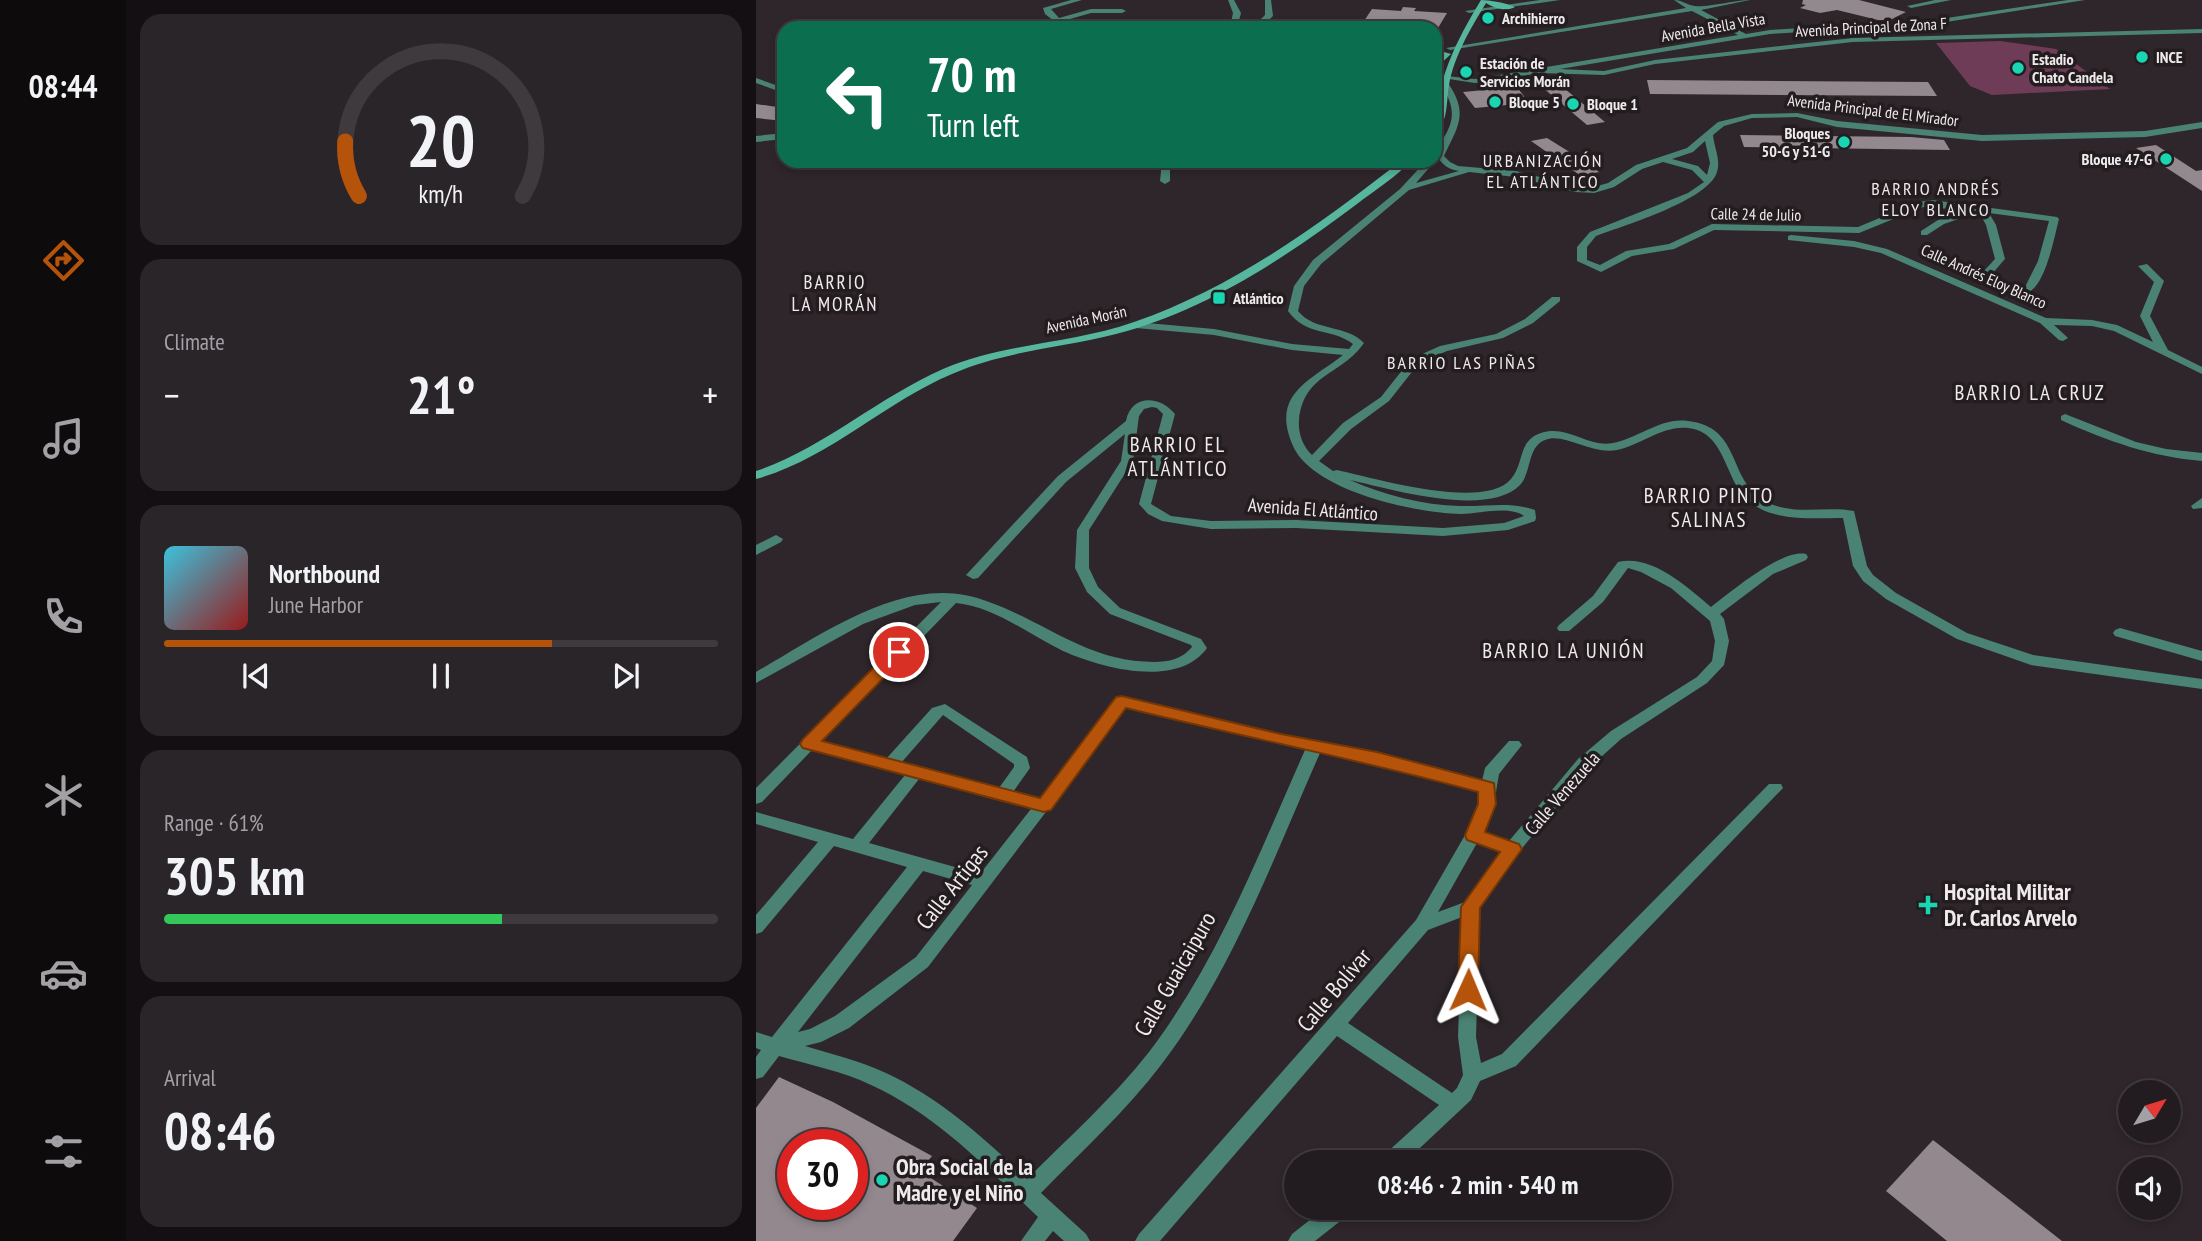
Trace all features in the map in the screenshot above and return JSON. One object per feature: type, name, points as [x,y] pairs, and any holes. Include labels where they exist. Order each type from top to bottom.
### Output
[{"type":"main road","points":[[1442,68],[1473,11],[1476,0]]},
{"type":"main road","points":[[1473,11],[1485,0],[1495,6],[1511,8]]},
{"type":"main road","points":[[1442,57],[1452,50]]},
{"type":"main road","points":[[1442,75],[1445,82],[1442,108]]},
{"type":"main road","name":"Avenida Morán","points":[[756,475],[826,446],[909,391],[948,371],[1020,349],[1136,325],[1199,299],[1255,267],[1397,168]]},
{"type":"street","points":[[1079,0],[1047,8],[1048,12],[1059,20],[1091,11],[1122,11]]},
{"type":"street","points":[[1231,0],[1237,13],[1235,21]]},
{"type":"street","points":[[1264,21],[1269,16],[1269,0]]},
{"type":"street","points":[[1473,11],[1557,0]]},
{"type":"street","points":[[1677,0],[1745,36]]},
{"type":"street","points":[[1452,50],[1747,0]]},
{"type":"street","points":[[1911,6],[1948,0]]},
{"type":"street","name":"Avenida Bella Vista","points":[[1445,82],[1475,81],[1543,71],[1781,30],[1938,21],[2053,1],[2082,0]]},
{"type":"street","name":"Avenida Principal de Zona F","points":[[1543,71],[1592,74],[1655,62],[1822,42],[2202,31]]},
{"type":"street","points":[[1591,62],[1578,69],[1592,74]]},
{"type":"street","points":[[756,80],[777,88]]},
{"type":"street","name":"Avenida Bella Vista","points":[[1453,96],[1460,88],[1475,81]]},
{"type":"street","points":[[1442,149],[1457,122],[1458,108],[1445,82]]},
{"type":"street","name":"Avenida Principal de El Mirador","points":[[1442,158],[1447,164],[1594,190],[1611,185],[1639,166],[1690,149],[1709,132],[1736,118],[1786,114],[1906,132],[1982,138],[2145,134],[2202,125]]},
{"type":"street","name":"Calle 24 de Julio","points":[[1709,132],[1715,173],[1709,180],[1691,195],[1593,234],[1582,247],[1583,261],[1601,269],[1629,253],[1675,246],[1704,229],[1859,230],[1927,203],[2054,219],[2043,261],[2029,289]]},
{"type":"street","points":[[756,139],[777,137]]},
{"type":"street","name":"Avenida Principal de El Mirador","points":[[1442,152],[1445,145]]},
{"type":"street","name":"Calle 24 de Julio","points":[[1661,160],[1689,165],[1709,180]]},
{"type":"street","points":[[1165,181],[1166,168]]},
{"type":"street","points":[[1136,325],[1224,334],[1292,347],[1351,352],[1358,346],[1355,339],[1315,328],[1298,320],[1293,311],[1300,286],[1323,256],[1403,191],[1424,168]]},
{"type":"street","name":"Avenida Principal de El Mirador","points":[[1403,191],[1434,179],[1477,170]]},
{"type":"street","points":[[1924,233],[1941,222],[1980,210],[1992,225],[2000,259],[1987,273]]},
{"type":"street","name":"Calle Andrés Eloy Blanco","points":[[1746,229],[1761,235],[1854,244],[1884,251],[2044,321],[2105,325],[2140,338],[2202,371]]},
{"type":"street","points":[[2143,266],[2159,281],[2145,316],[2164,351]]},
{"type":"street","points":[[1311,462],[1347,426],[1385,399],[1415,361],[1444,348],[1499,336],[1529,321],[1556,299]]},
{"type":"street","points":[[2044,321],[2063,338]]},
{"type":"street","name":"Avenida El Atlántico","points":[[1130,424],[1140,407],[1157,403],[1168,409],[1166,428],[1145,504],[1158,514],[1183,522],[1306,524],[1415,534],[1516,524],[1532,516],[1516,509],[1455,510],[1399,499],[1341,483],[1311,462],[1293,433],[1295,406],[1307,383],[1351,352]]},
{"type":"street","points":[[2065,418],[2130,445],[2162,454],[2202,457]]},
{"type":"street","points":[[973,575],[1062,479],[1130,424]]},
{"type":"street","points":[[756,678],[879,612],[915,602],[953,598],[1000,611],[1085,654],[1118,662],[1166,667],[1179,665],[1195,655],[1200,649],[1192,639],[1140,621],[1103,603],[1092,589],[1082,568],[1083,530],[1127,461],[1130,451],[1130,424]]},
{"type":"street","points":[[1322,471],[1436,493],[1483,496],[1499,493],[1516,484],[1523,476],[1527,450],[1542,436],[1562,433],[1579,443],[1610,448],[1638,441],[1673,425],[1705,428],[1715,436],[1754,499],[1779,509],[1849,514],[1860,566],[1868,578],[1891,596],[1962,636],[2031,660],[2202,684]]},
{"type":"street","points":[[756,551],[776,539]]},
{"type":"street","points":[[1564,628],[1598,599],[1623,565],[1633,565],[1676,585],[1712,613],[1768,571],[1801,556]]},
{"type":"street","points":[[756,798],[953,598]]},
{"type":"street","name":"Calle Venezuela","points":[[1471,907],[1512,849],[1584,763],[1616,735],[1702,680],[1719,662],[1721,631],[1712,613]]},
{"type":"street","points":[[2120,633],[2202,656]]},
{"type":"street","name":"Calle Artigas","points":[[765,1043],[814,1036],[833,1027],[900,981],[922,962],[1122,702],[1315,746]]},
{"type":"street","points":[[890,765],[941,710],[949,710],[1021,761],[1022,768],[1003,794]]},
{"type":"street","points":[[809,744],[1044,806]]},
{"type":"street","name":"Calle Bolívar","points":[[1146,1241],[1337,1026],[1422,925],[1474,835],[1487,804],[1487,788],[1496,764],[1514,745]]},
{"type":"street","points":[[1315,746],[1377,758],[1487,788]]},
{"type":"street","name":"Calle Guaicaipuro","points":[[1027,1193],[1154,1059],[1174,1029],[1217,961],[1315,746]]},
{"type":"street","points":[[857,846],[915,773]]},
{"type":"street","points":[[1473,1075],[1509,1060],[1775,788]]},
{"type":"street","points":[[756,818],[985,882]]},
{"type":"street","points":[[1474,835],[1512,849]]},
{"type":"street","points":[[756,927],[830,839]]},
{"type":"street","points":[[756,1070],[765,1043],[920,863]]},
{"type":"street","points":[[1404,1150],[1464,1094],[1473,1075],[1467,1037],[1471,907],[1422,925]]},
{"type":"street","points":[[1337,1026],[1453,1104]]},
{"type":"street","points":[[765,1043],[836,1062],[897,1087],[969,1139],[1079,1241]]},
{"type":"street","points":[[1032,1241],[1051,1217]]},
{"type":"street","points":[[1299,1241],[1326,1220]]},
{"type":"shaded area","name":"Estadio Chato Candela","points":[[2000,41],[2056,49],[2110,89],[1992,95],[1970,86],[1936,43]]},
{"type":"building","points":[[1803,0],[1859,0],[1906,12],[1890,20],[1878,20],[1837,10],[1820,13],[1800,8],[1806,5],[1802,4]]},
{"type":"building","points":[[1403,7],[1416,8],[1414,11],[1447,13],[1442,21],[1364,21],[1372,9],[1401,11]]},
{"type":"building","points":[[1647,80],[1928,82],[1937,96],[1650,94]]},
{"type":"building","name":"Bloque 1","points":[[1559,84],[1605,122],[1587,125],[1542,87]]},
{"type":"building","points":[[1517,87],[1529,103],[1475,108],[1463,92]]},
{"type":"building","points":[[756,104],[777,107],[777,120],[756,118]]},
{"type":"building","name":"Bloques 50-G y 51-G","points":[[1740,135],[1911,137],[1944,140],[1950,150],[1744,147]]},
{"type":"building","points":[[1547,138],[1599,172],[1581,176],[1531,141]]},
{"type":"building","name":"Bloque 47-G","points":[[2156,145],[2196,171],[2202,170],[2202,191],[2136,148]]},
{"type":"building","name":"Obra Social de la Madre y el Niño","points":[[779,1077],[833,1102],[932,1156],[920,1171],[977,1208],[953,1241],[756,1241],[756,1108]]},
{"type":"building","points":[[1933,1140],[2062,1241],[1947,1241],[1886,1191]]},
{"type":"place","name":"Archihierro","points":[[1488,18]]},
{"type":"place","name":"INCE","points":[[2142,57]]},
{"type":"place","name":"Estadio Chato Candela","points":[[2018,68]]},
{"type":"place","name":"Estación de Servicios Morán","points":[[1466,72]]},
{"type":"place","name":"Bloque 5","points":[[1495,102]]},
{"type":"place","name":"Bloque 1","points":[[1573,104]]},
{"type":"place","name":"Bloques 50-G y 51-G","points":[[1844,142]]},
{"type":"place","name":"Bloque 47-G","points":[[2166,159]]},
{"type":"place","name":"Atlántico","points":[[1219,298]]},
{"type":"place","name":"Hospital Militar Dr. Carlos Arvelo","points":[[1928,905]]},
{"type":"place","name":"Obra Social de la Madre y el Niño","points":[[882,1180]]},
{"type":"district","name":"URBANIZACIÓN EL ATLÁNTICO","points":[[1543,171]]},
{"type":"district","name":"BARRIO ANDRÉS ELOY BLANCO","points":[[1936,199]]},
{"type":"district","name":"BARRIO LA MORÁN","points":[[835,293]]},
{"type":"district","name":"BARRIO LAS PIÑAS","points":[[1462,363]]},
{"type":"district","name":"BARRIO LA CRUZ","points":[[2030,393]]},
{"type":"district","name":"BARRIO EL ATLÁNTICO","points":[[1178,457]]},
{"type":"district","name":"BARRIO PINTO SALINAS","points":[[1709,508]]},
{"type":"district","name":"BARRIO LA UNIÓN","points":[[1564,651]]},
{"type":"route","points":[[899,652],[809,744],[1044,806],[1122,702],[1281,740],[1377,758],[1487,788],[1487,804],[1474,835],[1512,849],[1471,907],[1468,990]]}]
